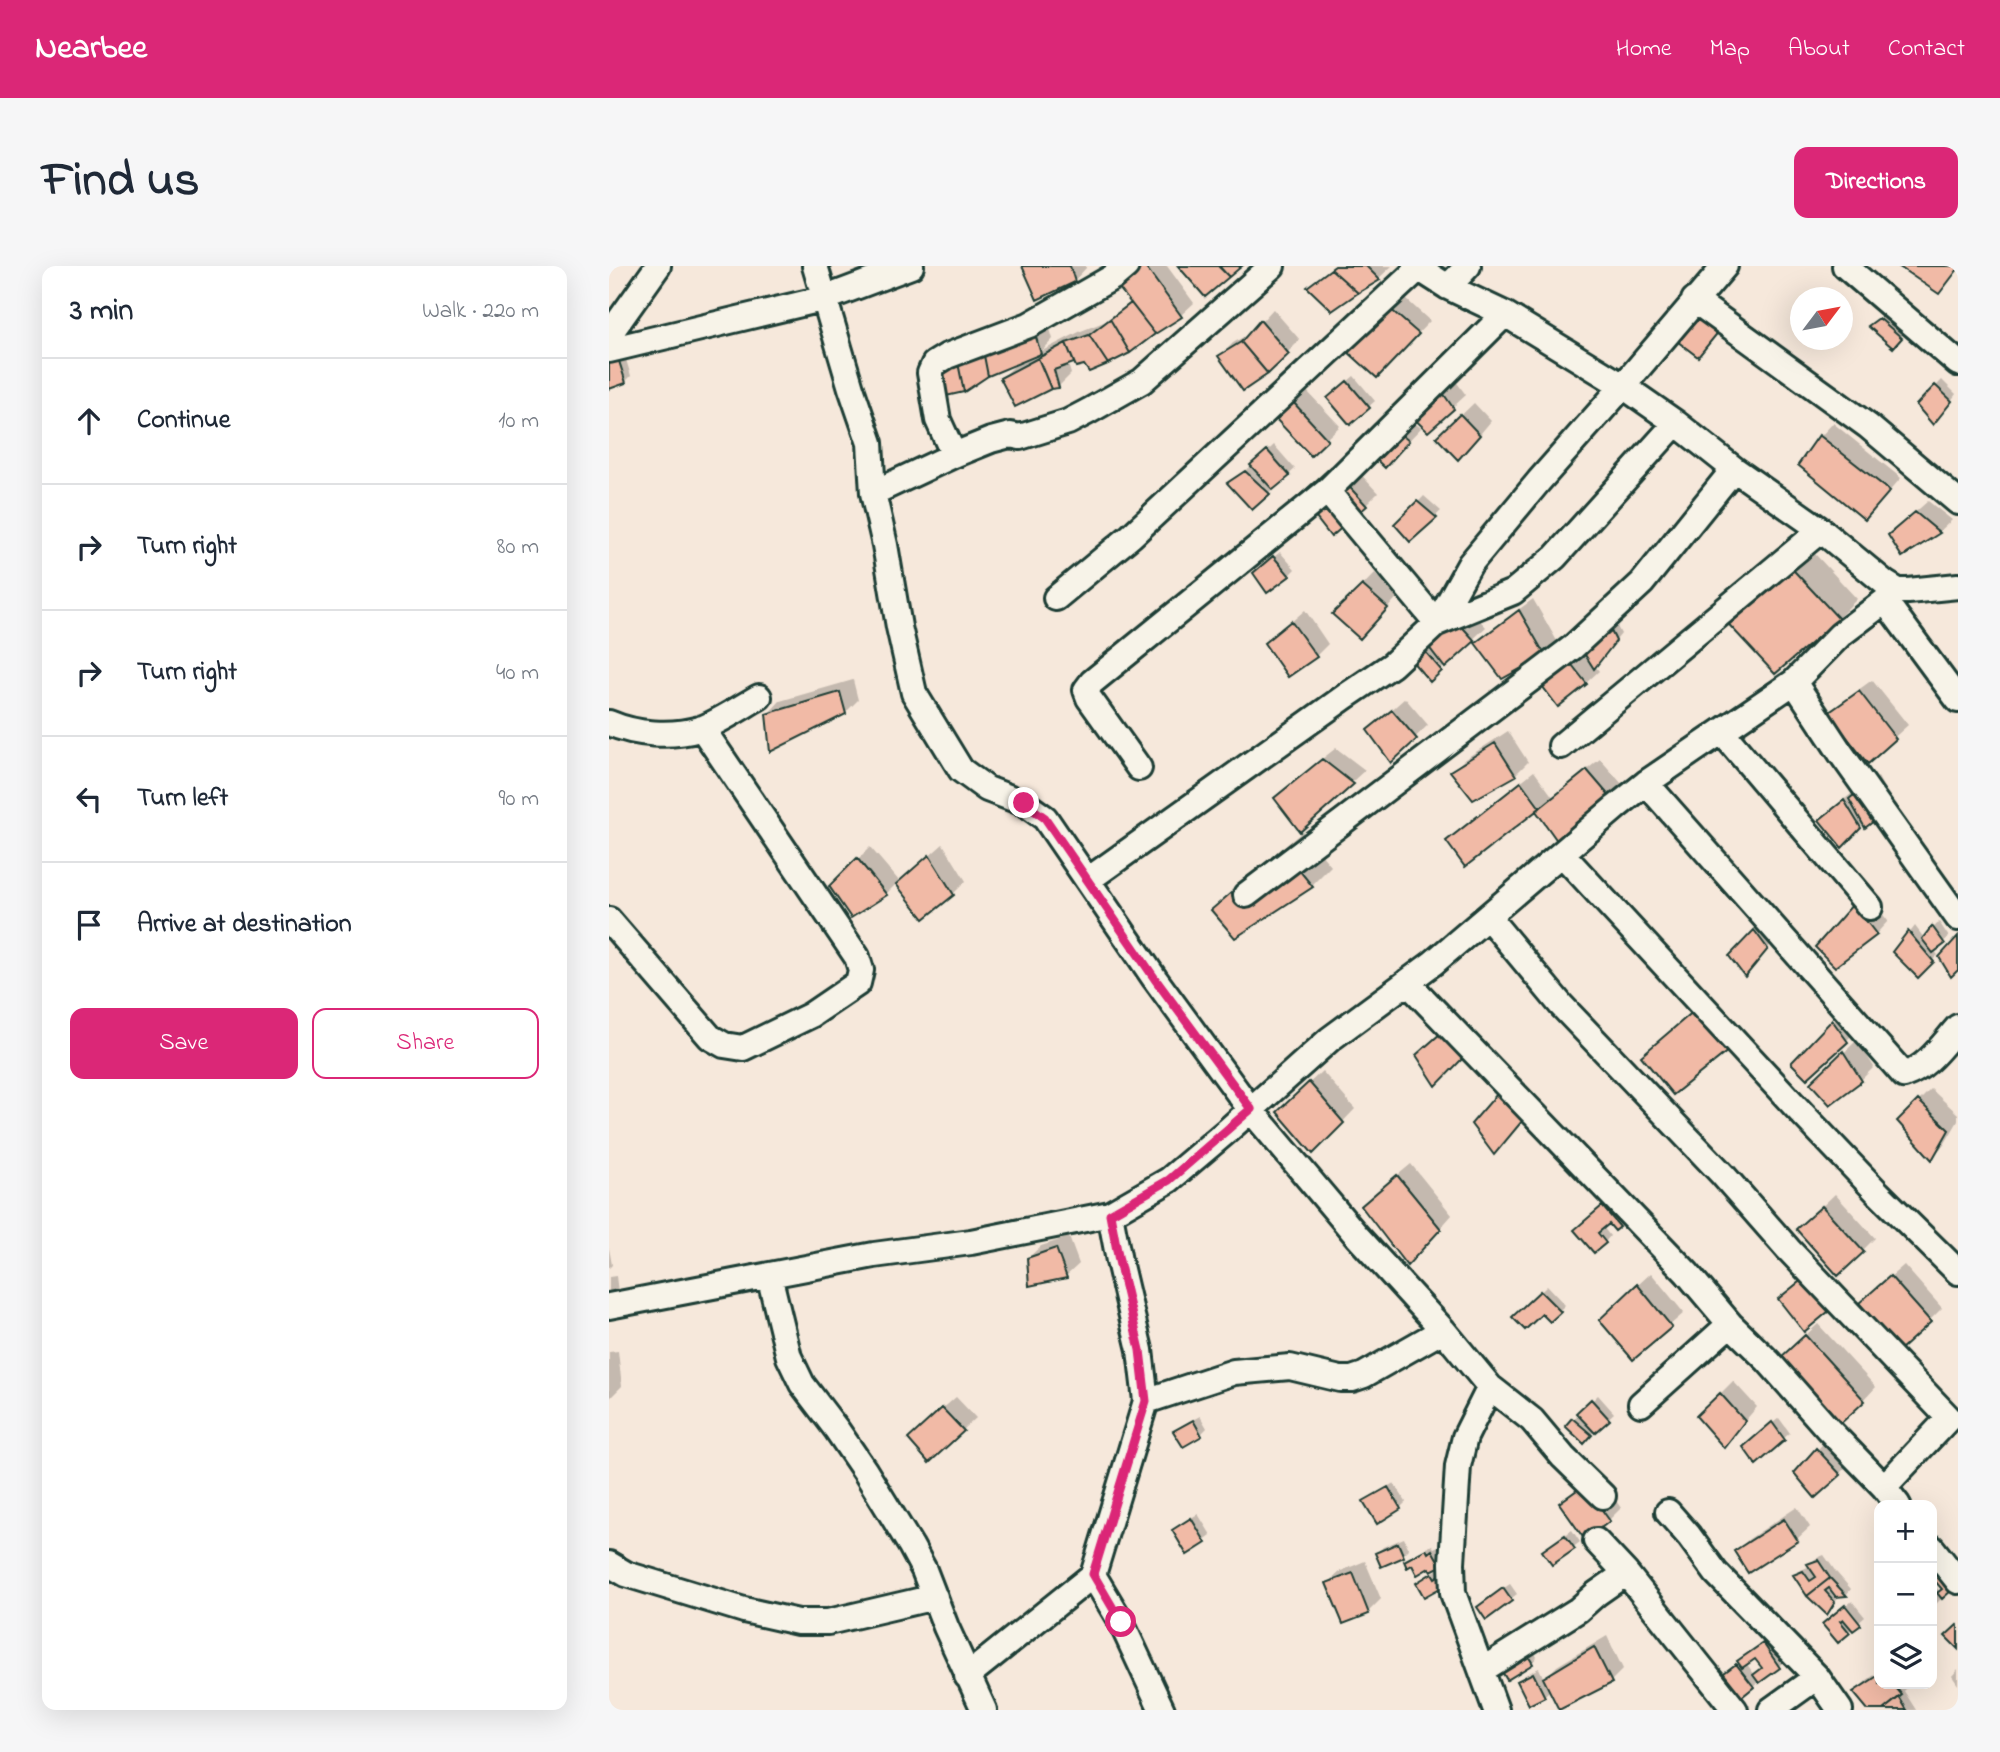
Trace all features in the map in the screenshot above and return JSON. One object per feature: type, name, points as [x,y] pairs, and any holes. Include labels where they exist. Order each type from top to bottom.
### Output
[{"type":"street","points":[[609,335],[658,266]]},
{"type":"street","points":[[815,266],[870,443],[873,493],[914,693],[961,771],[987,789],[1024,803],[1045,818],[1155,979],[1251,1109],[1357,1236],[1443,1330],[1490,1387],[1532,1420],[1563,1457],[1602,1496]]},
{"type":"street","points":[[609,349],[825,298],[911,266]]},
{"type":"street","points":[[954,455],[938,419],[930,373],[934,364],[947,356],[1029,326],[1113,277],[1126,266]]},
{"type":"street","points":[[873,493],[991,440],[1010,435],[1020,437],[1068,422],[1142,381],[1272,266]]},
{"type":"street","points":[[1448,287],[1468,266]]},
{"type":"street","points":[[1088,880],[1392,665],[1437,622],[1470,564],[1725,266]]},
{"type":"street","points":[[1845,266],[1958,363]]},
{"type":"street","points":[[1056,598],[1132,536],[1417,267],[1448,287],[1505,314],[1623,386],[1821,530],[1885,583],[1958,700]]},
{"type":"street","points":[[1694,300],[1868,426],[1958,502]]},
{"type":"street","points":[[1139,768],[1089,698],[1086,690],[1092,682],[1327,491],[1505,314]]},
{"type":"street","points":[[1437,622],[1513,592],[1555,557],[1676,423]]},
{"type":"street","points":[[1247,895],[1573,647],[1642,583],[1734,469]]},
{"type":"street","points":[[1327,491],[1437,622]]},
{"type":"street","points":[[1561,746],[1821,530]]},
{"type":"street","points":[[609,1306],[874,1255],[971,1242],[1110,1214],[1169,1180],[1330,1039],[1488,917],[1646,783],[1794,682],[1840,635],[1891,596],[1958,586]]},
{"type":"street","points":[[1794,682],[1840,752],[1958,918]]},
{"type":"street","points":[[609,723],[619,728],[655,735],[702,728],[758,697]]},
{"type":"street","points":[[609,920],[710,1037],[725,1045],[743,1048],[811,1015],[858,983],[861,970],[857,957],[702,728]]},
{"type":"street","points":[[1722,732],[1870,907]]},
{"type":"street","points":[[1646,783],[1904,1075],[1917,1071],[1958,1027]]},
{"type":"street","points":[[1562,854],[1804,1116],[1958,1272]]},
{"type":"street","points":[[1407,982],[1688,1273],[1730,1324],[1891,1496],[1955,1419],[1788,1249],[1723,1175],[1561,1005],[1488,917]]},
{"type":"street","points":[[967,1676],[1093,1574],[1146,1401],[1140,1350],[1110,1214]]},
{"type":"street","points":[[769,1275],[789,1357],[802,1384],[837,1430],[918,1558],[984,1710]]},
{"type":"street","points":[[1641,1404],[1730,1324]]},
{"type":"street","points":[[1146,1401],[1245,1371],[1290,1367],[1340,1379],[1352,1379],[1364,1375],[1443,1330]]},
{"type":"street","points":[[1490,1387],[1465,1437],[1458,1466],[1452,1563],[1453,1593],[1496,1710]]},
{"type":"street","points":[[1668,1512],[1716,1573],[1817,1676],[1840,1710]]},
{"type":"street","points":[[1596,1541],[1626,1573],[1735,1710]]},
{"type":"street","points":[[1937,1554],[1958,1581]]},
{"type":"street","points":[[609,1564],[626,1574],[744,1610],[798,1622],[828,1622],[935,1597]]},
{"type":"street","points":[[1482,1670],[1578,1610],[1626,1573]]},
{"type":"street","points":[[1093,1574],[1121,1622],[1162,1710]]},
{"type":"street","points":[[1771,1710],[1817,1676]]},
{"type":"building","points":[[1022,266],[1070,266],[1075,282],[1037,300]]},
{"type":"building","points":[[1111,266],[1145,266],[1182,317],[1155,334],[1105,270]]},
{"type":"building","points":[[1178,266],[1219,266],[1229,277],[1205,297]]},
{"type":"building","points":[[1218,266],[1242,266],[1229,277]]},
{"type":"building","points":[[1335,266],[1366,266],[1380,280],[1358,293],[1331,269]]},
{"type":"building","points":[[1898,266],[1958,266],[1958,269],[1939,294]]},
{"type":"building","points":[[1331,269],[1358,293],[1332,311],[1307,287]]},
{"type":"building","points":[[1380,300],[1419,334],[1377,378],[1338,343]]},
{"type":"building","points":[[1131,303],[1155,334],[1130,353],[1110,319]]},
{"type":"building","points":[[1694,311],[1720,330],[1698,357],[1673,338]]},
{"type":"building","points":[[1029,314],[1041,354],[988,376],[981,340]]},
{"type":"building","points":[[1879,318],[1902,338],[1893,348],[1868,326]]},
{"type":"building","points":[[1110,319],[1130,353],[1108,364],[1089,335]]},
{"type":"building","points":[[1260,320],[1289,354],[1268,374],[1241,342]]},
{"type":"building","points":[[1089,335],[1108,364],[1089,372],[1084,365],[1076,367],[1066,343]]},
{"type":"building","points":[[981,340],[988,376],[964,392],[956,353]]},
{"type":"building","points":[[1241,342],[1268,374],[1243,391],[1218,356]]},
{"type":"building","points":[[1066,343],[1074,363],[1054,370],[1059,388],[1051,389],[1038,358]]},
{"type":"building","points":[[956,353],[964,392],[937,398],[934,360]]},
{"type":"building","points":[[618,358],[626,383],[609,389],[609,361]]},
{"type":"building","points":[[1038,358],[1051,389],[1015,407],[1000,378]]},
{"type":"building","points":[[1434,380],[1454,409],[1428,432],[1402,407]]},
{"type":"building","points":[[1347,381],[1370,408],[1350,425],[1327,398]]},
{"type":"building","points":[[1935,385],[1952,401],[1933,425],[1916,405]]},
{"type":"building","points":[[1293,402],[1328,440],[1311,456],[1273,416]]},
{"type":"building","points":[[1460,414],[1480,435],[1458,460],[1436,437]]},
{"type":"building","points":[[1387,423],[1409,441],[1385,468],[1361,445]]},
{"type":"building","points":[[1819,435],[1890,491],[1865,520],[1798,465]]},
{"type":"building","points":[[1267,450],[1290,476],[1273,490],[1250,465]]},
{"type":"building","points":[[1331,467],[1367,506],[1331,537],[1299,496]]},
{"type":"building","points":[[1245,471],[1270,494],[1252,510],[1227,483]]},
{"type":"building","points":[[1417,501],[1437,518],[1410,542],[1394,524]]},
{"type":"building","points":[[1915,512],[1940,533],[1902,557],[1888,535]]},
{"type":"building","points":[[1273,556],[1290,576],[1267,593],[1253,573]]},
{"type":"building","points":[[1782,558],[1839,619],[1775,674],[1720,615]]},
{"type":"building","points":[[1362,585],[1388,608],[1360,639],[1332,614]]},
{"type":"building","points":[[1519,610],[1545,655],[1502,679],[1475,643]]},
{"type":"building","points":[[1455,619],[1475,641],[1445,668],[1428,646]]},
{"type":"building","points":[[1291,621],[1317,657],[1288,677],[1264,643]]},
{"type":"building","points":[[1606,621],[1616,641],[1594,669],[1577,642]]},
{"type":"building","points":[[1423,649],[1442,671],[1430,682],[1411,660]]},
{"type":"building","points":[[1565,656],[1587,684],[1558,707],[1534,675]]},
{"type":"building","points":[[1859,691],[1896,739],[1868,764],[1828,713]]},
{"type":"building","points":[[840,692],[846,714],[770,752],[766,714]]},
{"type":"building","points":[[1392,710],[1417,739],[1391,763],[1367,730]]},
{"type":"building","points":[[1495,743],[1516,776],[1473,800],[1450,771]]},
{"type":"building","points":[[1322,759],[1354,784],[1300,832],[1274,798]]},
{"type":"building","points":[[1587,770],[1611,798],[1558,842],[1536,811]]},
{"type":"building","points":[[1871,781],[1888,810],[1865,828],[1849,799]]},
{"type":"building","points":[[1521,782],[1540,808],[1465,867],[1446,841]]},
{"type":"building","points":[[1844,800],[1861,828],[1842,848],[1819,820]]},
{"type":"building","points":[[1282,849],[1313,887],[1235,938],[1211,910]]},
{"type":"building","points":[[929,855],[954,895],[924,919],[896,884]]},
{"type":"building","points":[[857,858],[887,895],[851,918],[829,886]]},
{"type":"building","points":[[1853,904],[1877,935],[1835,967],[1815,947]]},
{"type":"building","points":[[1932,926],[1945,944],[1933,953],[1922,939]]},
{"type":"building","points":[[1754,930],[1768,949],[1745,977],[1729,956]]},
{"type":"building","points":[[1908,931],[1934,962],[1918,978],[1892,952]]},
{"type":"building","points":[[1958,936],[1958,970],[1951,977],[1939,957]]},
{"type":"building","points":[[1695,1010],[1729,1050],[1673,1095],[1641,1056]]},
{"type":"building","points":[[1832,1020],[1848,1042],[1807,1079],[1791,1063]]},
{"type":"building","points":[[1440,1034],[1463,1058],[1436,1086],[1416,1055]]},
{"type":"building","points":[[1843,1051],[1862,1081],[1830,1105],[1810,1083]]},
{"type":"building","points":[[1309,1082],[1344,1123],[1313,1154],[1277,1112]]},
{"type":"building","points":[[1497,1094],[1523,1120],[1494,1155],[1471,1124]]},
{"type":"building","points":[[1918,1100],[1949,1130],[1932,1160],[1897,1121]]},
{"type":"building","points":[[1397,1175],[1441,1229],[1407,1266],[1361,1206]]},
{"type":"building","points":[[1602,1206],[1620,1227],[1615,1231],[1609,1224],[1598,1233],[1606,1243],[1594,1253],[1574,1230]]},
{"type":"building","points":[[1822,1206],[1864,1252],[1838,1276],[1796,1229]]},
{"type":"building","points":[[1056,1248],[1067,1278],[1029,1286],[1027,1258]]},
{"type":"building","points":[[1890,1276],[1931,1322],[1900,1350],[1859,1303]]},
{"type":"building","points":[[1804,1278],[1829,1311],[1804,1332],[1778,1299]]},
{"type":"building","points":[[1637,1284],[1672,1327],[1633,1360],[1599,1320]]},
{"type":"building","points":[[1540,1291],[1561,1312],[1550,1322],[1542,1314],[1525,1330],[1512,1317]]},
{"type":"building","points":[[1805,1335],[1865,1401],[1840,1424],[1780,1358]]},
{"type":"building","points":[[1720,1393],[1745,1421],[1724,1448],[1696,1416]]},
{"type":"building","points":[[1591,1399],[1610,1420],[1595,1433],[1576,1413]]},
{"type":"building","points":[[942,1408],[964,1431],[929,1463],[908,1439]]},
{"type":"building","points":[[1572,1418],[1592,1435],[1584,1444],[1565,1426]]},
{"type":"building","points":[[1193,1420],[1202,1436],[1183,1447],[1173,1431]]},
{"type":"building","points":[[1772,1422],[1785,1440],[1756,1465],[1743,1447]]},
{"type":"building","points":[[1816,1448],[1841,1475],[1815,1498],[1794,1473]]},
{"type":"building","points":[[1584,1485],[1610,1521],[1585,1540],[1559,1503]]},
{"type":"building","points":[[1388,1487],[1401,1509],[1377,1524],[1363,1501]]},
{"type":"building","points":[[1191,1518],[1206,1543],[1187,1555],[1172,1530]]},
{"type":"building","points":[[1784,1519],[1798,1541],[1748,1573],[1734,1551]]},
{"type":"building","points":[[1565,1535],[1575,1549],[1552,1565],[1542,1551]]},
{"type":"building","points":[[1398,1543],[1404,1557],[1381,1567],[1375,1553]]},
{"type":"building","points":[[1426,1549],[1428,1553],[1432,1550],[1441,1566],[1431,1571],[1429,1568],[1417,1575],[1412,1565],[1407,1568],[1404,1561]]},
{"type":"building","points":[[1818,1560],[1830,1578],[1807,1596],[1793,1575],[1803,1571],[1810,1581],[1816,1577],[1807,1564]]},
{"type":"building","points":[[1937,1572],[1952,1590],[1942,1599],[1937,1593],[1942,1589],[1937,1583]]},
{"type":"building","points":[[1353,1573],[1369,1614],[1343,1624],[1326,1583]]},
{"type":"building","points":[[1432,1573],[1435,1578],[1443,1573],[1449,1583],[1424,1597],[1416,1583]]},
{"type":"building","points":[[1830,1578],[1847,1596],[1836,1597],[1829,1588],[1825,1591],[1835,1602],[1827,1615],[1807,1596]]},
{"type":"building","points":[[1503,1588],[1512,1601],[1486,1620],[1477,1607]]},
{"type":"building","points":[[1845,1605],[1861,1625],[1853,1631],[1843,1619],[1840,1621],[1850,1633],[1838,1643],[1822,1624]]},
{"type":"building","points":[[1958,1626],[1958,1649],[1945,1636]]},
{"type":"building","points":[[1763,1643],[1780,1668],[1759,1683],[1753,1675],[1762,1668],[1755,1659],[1742,1668],[1737,1661]]},
{"type":"building","points":[[1594,1647],[1612,1683],[1559,1710],[1543,1678]]},
{"type":"building","points":[[1524,1649],[1533,1664],[1507,1680],[1498,1665]]},
{"type":"building","points":[[1736,1664],[1754,1687],[1738,1700],[1720,1676]]},
{"type":"building","points":[[1533,1673],[1545,1697],[1529,1705],[1517,1681]]},
{"type":"building","points":[[1874,1678],[1874,1689],[1897,1689],[1902,1695],[1883,1710],[1868,1710],[1853,1692]]},
{"type":"building","points":[[1899,1697],[1907,1710],[1883,1710]]},
{"type":"route","points":[[1024,803],[1045,818],[1155,979],[1251,1109],[1169,1180],[1110,1214],[1140,1350],[1146,1401],[1093,1574],[1121,1622]]}]
